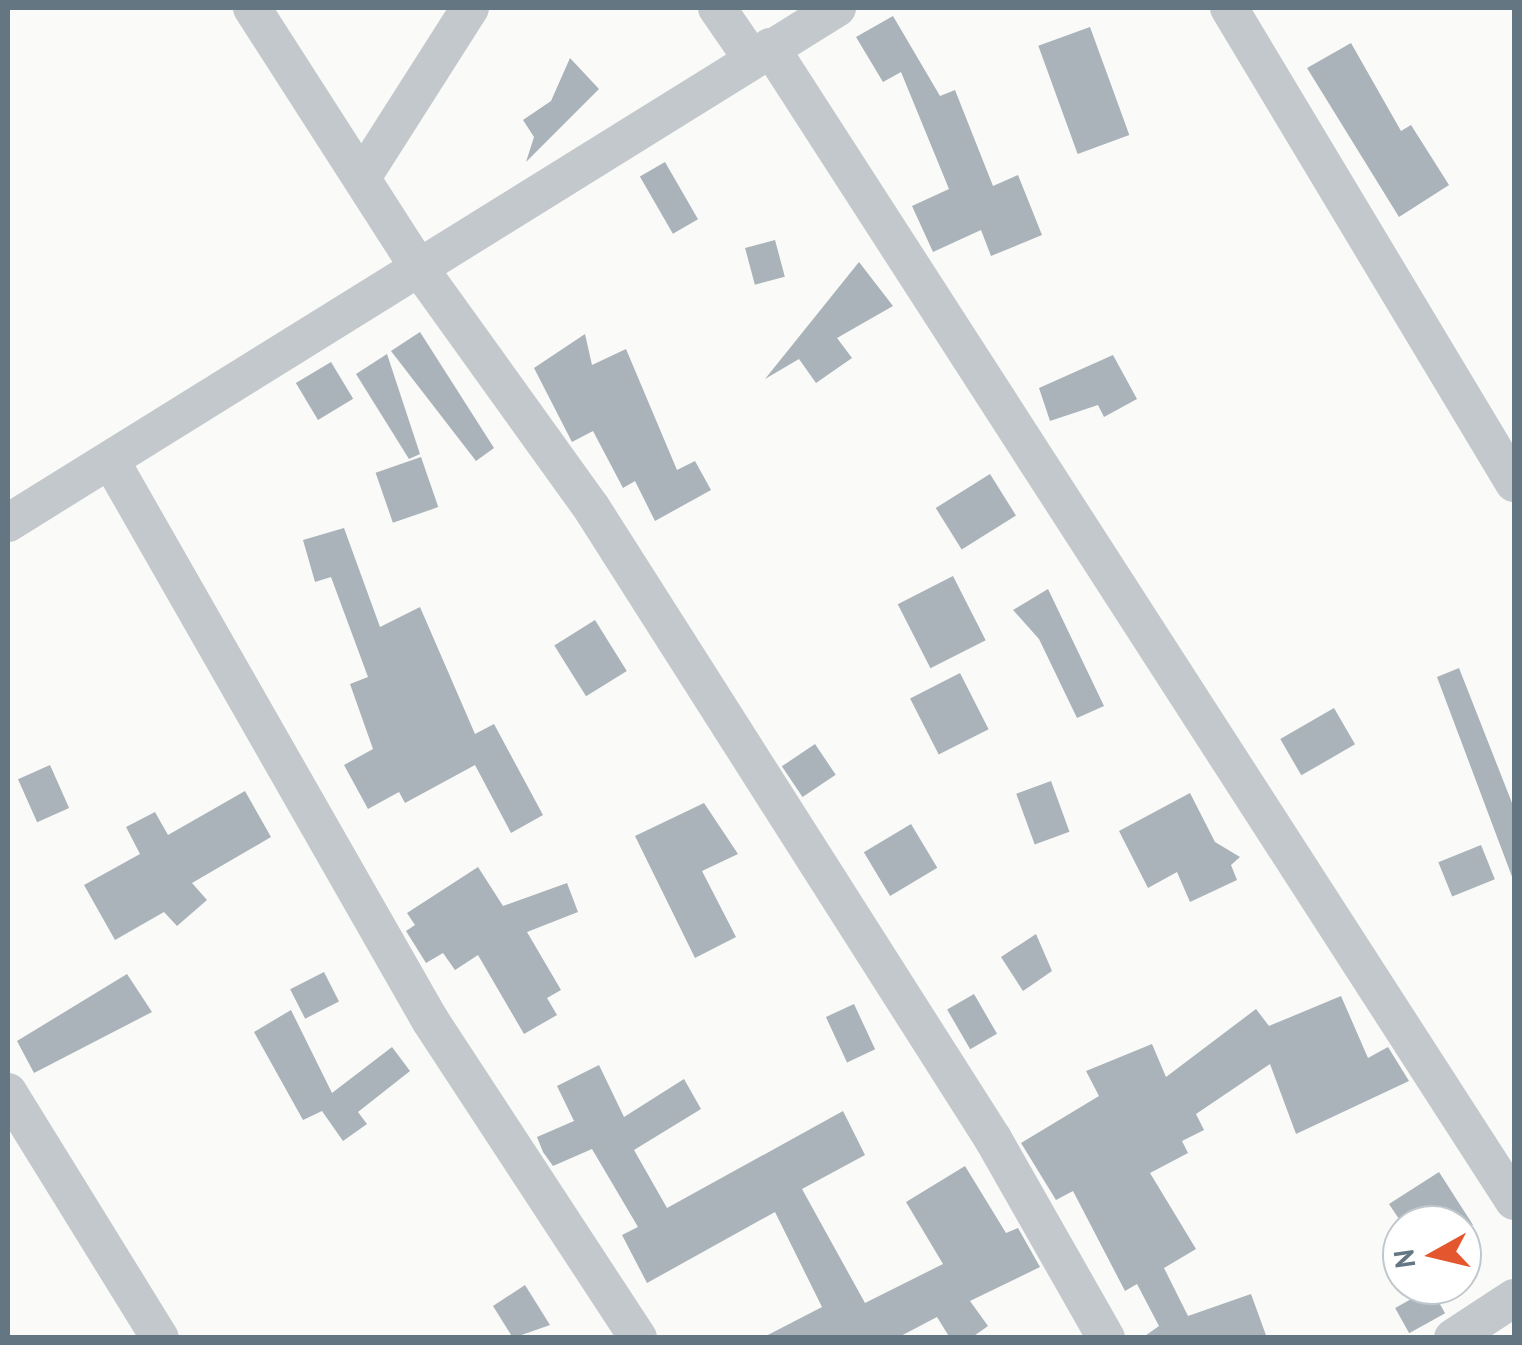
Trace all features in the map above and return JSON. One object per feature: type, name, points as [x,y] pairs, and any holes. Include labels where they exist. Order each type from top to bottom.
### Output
[{"type":"street","points":[[252,8],[417,265],[591,507],[992,1139],[1106,1338]]},
{"type":"street","points":[[363,176],[470,8]]},
{"type":"street","points":[[717,8],[761,53],[1514,1201]]},
{"type":"street","points":[[8,523],[112,463],[417,265],[837,8]]},
{"type":"street","points":[[1229,8],[1514,483]]},
{"type":"street","points":[[112,463],[430,1020],[638,1338]]},
{"type":"street","points":[[8,1092],[160,1338]]},
{"type":"street","points":[[1453,1338],[1514,1298]]},
{"type":"building","points":[[893,16],[940,96],[955,90],[993,186],[1018,175],[1042,235],[991,256],[981,230],[933,252],[912,206],[949,189],[901,72],[883,82],[856,37]]},
{"type":"building","points":[[1090,27],[1129,135],[1078,154],[1038,46]]},
{"type":"building","points":[[1351,43],[1401,131],[1411,125],[1449,185],[1399,217],[1307,68]]},
{"type":"building","points":[[570,58],[599,89],[526,162],[534,137],[523,120],[551,101]]},
{"type":"building","points":[[665,162],[698,219],[673,234],[640,176]]},
{"type":"building","points":[[775,240],[785,277],[755,285],[745,248]]},
{"type":"building","points":[[859,262],[893,306],[837,338],[852,358],[816,383],[799,359],[765,379]]},
{"type":"building","points":[[420,332],[494,448],[476,461],[391,351]]},
{"type":"building","points":[[585,334],[592,365],[626,349],[677,470],[695,461],[711,490],[655,521],[635,481],[623,488],[593,431],[572,442],[534,368]]},
{"type":"building","points":[[387,354],[420,454],[409,459],[356,374]]},
{"type":"building","points":[[1113,355],[1137,399],[1104,417],[1098,405],[1050,421],[1039,388]]},
{"type":"building","points":[[331,362],[353,399],[318,420],[296,383]]},
{"type":"building","points":[[421,457],[438,507],[393,523],[376,473]]},
{"type":"building","points":[[990,474],[1016,516],[962,549],[936,508]]},
{"type":"building","points":[[344,528],[380,627],[420,607],[475,734],[494,724],[543,815],[511,833],[475,765],[405,803],[399,792],[368,809],[344,765],[373,749],[350,684],[368,677],[331,577],[315,582],[303,540]]},
{"type":"building","points":[[953,576],[986,640],[930,668],[898,604]]},
{"type":"building","points":[[1048,589],[1104,706],[1077,718],[1039,639],[1013,610]]},
{"type":"building","points":[[595,620],[627,671],[586,696],[554,645]]},
{"type":"building","points":[[1459,668],[1514,808],[1514,882],[1437,677]]},
{"type":"building","points":[[960,673],[989,729],[939,755],[910,698]]},
{"type":"building","points":[[1334,708],[1355,744],[1301,775],[1280,739]]},
{"type":"building","points":[[815,744],[836,775],[803,797],[782,766]]},
{"type":"building","points":[[50,765],[69,808],[37,822],[18,779]]},
{"type":"building","points":[[1051,781],[1069,832],[1035,844],[1016,794]]},
{"type":"building","points":[[245,791],[271,837],[192,883],[207,900],[177,926],[164,912],[115,940],[84,885],[140,854],[126,827],[155,812],[168,835]]},
{"type":"building","points":[[1190,793],[1215,842],[1240,857],[1231,865],[1237,880],[1190,902],[1177,872],[1148,888],[1119,831]]},
{"type":"building","points":[[704,803],[738,854],[702,871],[736,937],[695,958],[635,836]]},
{"type":"building","points":[[911,824],[937,868],[890,896],[864,852]]},
{"type":"building","points":[[1481,845],[1495,879],[1452,897],[1438,862]]},
{"type":"building","points":[[478,867],[503,906],[567,883],[578,912],[527,932],[561,990],[547,998],[557,1015],[524,1034],[478,955],[455,970],[443,953],[426,963],[406,931],[415,925],[407,913]]},
{"type":"building","points":[[1036,934],[1052,971],[1023,991],[1001,957]]},
{"type":"building","points":[[324,972],[339,1001],[305,1019],[290,989]]},
{"type":"building","points":[[127,974],[152,1012],[34,1073],[17,1041]]},
{"type":"building","points":[[974,994],[997,1034],[970,1049],[947,1009]]},
{"type":"building","points":[[1341,996],[1368,1058],[1388,1047],[1409,1081],[1296,1134],[1270,1064],[1196,1114],[1204,1130],[1182,1141],[1188,1153],[1150,1173],[1196,1249],[1164,1268],[1188,1316],[1251,1294],[1267,1338],[1142,1338],[1159,1326],[1137,1284],[1125,1291],[1073,1191],[1056,1200],[1021,1143],[1099,1096],[1086,1071],[1152,1044],[1166,1077],[1256,1009],[1269,1026]]},
{"type":"building","points":[[854,1004],[875,1049],[847,1062],[826,1017]]},
{"type":"building","points":[[291,1010],[332,1093],[392,1047],[410,1071],[358,1112],[367,1124],[343,1141],[322,1111],[303,1120],[254,1032]]},
{"type":"building","points":[[599,1065],[624,1117],[684,1079],[701,1109],[634,1150],[667,1208],[843,1111],[865,1155],[802,1189],[865,1303],[943,1264],[906,1202],[965,1166],[1006,1233],[1018,1228],[1040,1267],[970,1301],[988,1326],[971,1338],[950,1338],[937,1317],[897,1338],[762,1338],[822,1307],[775,1212],[647,1283],[622,1235],[638,1227],[592,1149],[553,1166],[543,1152],[537,1137],[574,1121],[557,1086]]},
{"type":"building","points":[[1439,1172],[1460,1205],[1390,1205]]},
{"type":"building","points":[[525,1285],[550,1325],[513,1338],[493,1306]]},
{"type":"building","points":[[1440,1305],[1445,1313],[1409,1333],[1395,1308]]}]
